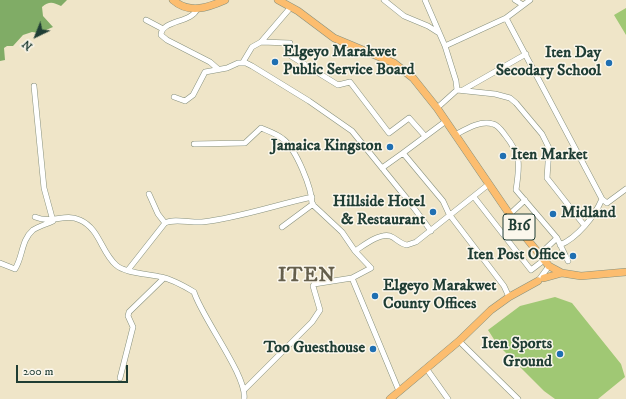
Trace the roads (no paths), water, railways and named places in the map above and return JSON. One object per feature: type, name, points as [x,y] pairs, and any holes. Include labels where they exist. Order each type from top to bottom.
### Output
[{"type":"main road","points":[[173,0],[184,7],[197,8],[224,0]]},
{"type":"main road","name":"B16","points":[[278,0],[291,7],[334,38],[394,63],[414,78],[437,108],[518,226],[546,263],[562,274],[581,276],[626,272]]},
{"type":"main road","points":[[390,399],[459,341],[491,310],[509,297],[541,280],[562,274]]},
{"type":"street","points":[[384,0],[404,16],[428,26],[439,33]]},
{"type":"street","points":[[424,0],[445,46],[456,81],[456,90]]},
{"type":"street","points":[[516,0],[523,6]]},
{"type":"street","points":[[445,46],[506,18],[530,0]]},
{"type":"street","points":[[243,62],[252,47],[261,42],[291,7]]},
{"type":"street","points":[[197,8],[191,17],[166,26],[161,35],[167,40],[210,62],[218,69]]},
{"type":"street","points":[[506,18],[602,199],[607,203],[626,189]]},
{"type":"street","points":[[146,20],[163,29]]},
{"type":"street","points":[[261,42],[290,43],[291,56],[338,85],[350,82],[389,133],[410,118],[425,136]]},
{"type":"street","points":[[463,90],[526,54]]},
{"type":"street","points":[[174,97],[185,101],[190,99],[205,72],[243,62],[252,66],[309,101],[352,131],[431,231]]},
{"type":"street","points":[[34,86],[44,188],[53,221]]},
{"type":"street","points":[[437,108],[456,90],[510,98],[542,134],[548,148],[547,170],[551,185],[584,225]]},
{"type":"street","points":[[382,168],[446,121]]},
{"type":"street","points":[[455,135],[480,124],[493,124],[498,127],[517,152],[519,160],[519,177],[516,190],[557,238],[568,261]]},
{"type":"street","points":[[194,144],[245,143],[259,128],[283,138],[290,146],[299,163],[312,197],[313,204],[342,232],[355,251],[371,268],[352,278],[314,284],[313,286],[320,310],[312,322],[244,390]]},
{"type":"street","points":[[403,153],[443,200],[449,214],[504,286],[509,297]]},
{"type":"street","points":[[355,251],[372,241],[385,236],[392,237],[404,244],[411,245],[431,231],[449,214],[489,184]]},
{"type":"street","points":[[149,194],[158,214],[165,223]]},
{"type":"street","points":[[474,196],[531,270],[546,263]]},
{"type":"street","points":[[128,270],[165,223],[216,220],[273,208],[312,197]]},
{"type":"street","points":[[560,245],[568,241],[584,225],[602,199]]},
{"type":"street","points":[[510,214],[524,200]]},
{"type":"street","points":[[282,227],[313,204]]},
{"type":"street","points":[[35,217],[53,221]]},
{"type":"street","points":[[0,263],[15,269],[19,263],[24,242],[33,230],[53,221],[68,217],[89,225],[116,266],[164,278],[194,292],[202,313],[228,356],[244,390],[244,399]]},
{"type":"street","points":[[504,236],[518,226]]},
{"type":"street","points":[[541,280],[546,263],[557,238]]},
{"type":"street","points":[[120,378],[134,327],[128,316],[129,312],[164,278]]},
{"type":"street","points":[[352,278],[399,391]]},
{"type":"street","points":[[459,341],[518,399]]},
{"type":"street","points":[[426,368],[448,399]]},
{"type":"place","name":"Elgeyo Marakwet Public Service Board","points":[[275,62]]},
{"type":"place","name":"Iten Day Secodary School","points":[[609,63]]},
{"type":"place","name":"Jamaica Kingston","points":[[390,147]]},
{"type":"place","name":"Iten Market","points":[[503,156]]},
{"type":"place","name":"Hillside Hotel & Restaurant","points":[[433,212]]},
{"type":"place","name":"Midland","points":[[553,214]]},
{"type":"place","name":"Iten Post Office","points":[[573,256]]},
{"type":"place","name":"Elgeyo Marakwet County Offices","points":[[375,296]]},
{"type":"place","name":"Too Guesthouse","points":[[373,349]]},
{"type":"place","name":"Iten Sports Ground","points":[[560,354]]},
{"type":"district","name":"ITEN","points":[[307,277]]}]
